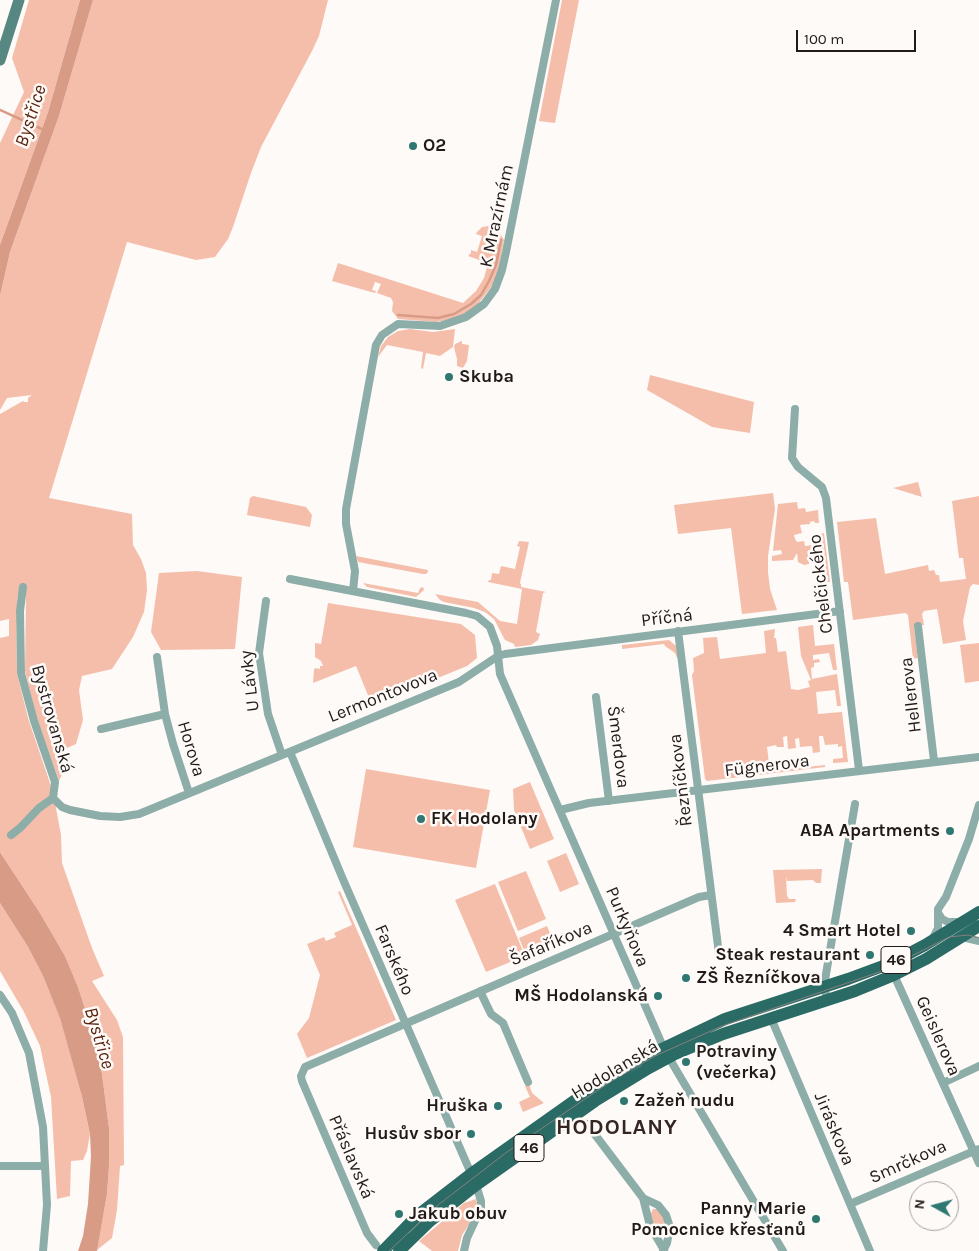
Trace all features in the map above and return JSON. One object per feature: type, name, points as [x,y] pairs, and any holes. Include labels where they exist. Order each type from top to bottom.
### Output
[{"type":"main road","name":"46","points":[[828,1000],[894,975],[936,945],[962,921],[979,912]]},
{"type":"main road","name":"46","points":[[824,987],[962,936],[979,926]]},
{"type":"main road","points":[[379,1248],[418,1215],[474,1179],[589,1091],[639,1060],[666,1053],[725,1019],[824,987]]},
{"type":"main road","name":"Hodolanská","points":[[666,1053],[828,1000]]},
{"type":"main road","points":[[399,1251],[474,1179]]},
{"type":"street","points":[[0,60],[19,0]]},
{"type":"street","name":"K Mrazírnám","points":[[353,590],[355,571],[346,524],[346,508],[376,345],[386,332],[398,324],[440,326],[466,318],[484,304],[495,289],[506,252],[556,0]]},
{"type":"street","name":"Chelčického","points":[[795,408],[792,458],[798,467],[816,481],[824,491],[859,770]]},
{"type":"street","points":[[290,579],[477,616],[490,627],[497,646],[498,656]]},
{"type":"street","name":"Bystrovanská","points":[[23,587],[20,611],[21,673],[34,721],[55,782],[53,798]]},
{"type":"street","name":"U Lávky","points":[[266,601],[259,653],[268,714],[286,753]]},
{"type":"street","name":"Příčná","points":[[498,656],[840,611]]},
{"type":"street","name":"Hellerova","points":[[918,626],[934,761]]},
{"type":"street","name":"Řezníčkova","points":[[678,632],[719,954]]},
{"type":"street","name":"Lermontovova","points":[[53,798],[62,807],[100,816],[120,817],[139,814],[459,682],[498,656]]},
{"type":"street","name":"Purkyňova","points":[[498,656],[500,674],[666,1053],[783,1251]]},
{"type":"street","name":"Horova","points":[[157,658],[165,714],[174,750],[189,793]]},
{"type":"street","name":"Šmerdova","points":[[596,697],[609,800]]},
{"type":"street","name":"Horova","points":[[101,729],[165,714]]},
{"type":"street","name":"Farského","points":[[286,753],[474,1179],[481,1200],[481,1206],[467,1238],[464,1251]]},
{"type":"street","name":"Fügnerova","points":[[560,810],[609,800],[979,757]]},
{"type":"street","points":[[11,835],[39,808],[53,798]]},
{"type":"street","points":[[828,1000],[824,987],[855,804]]},
{"type":"street","points":[[936,945],[938,912],[970,838],[979,805]]},
{"type":"street","name":"Šafaříkova","points":[[301,1080],[302,1070],[306,1066],[614,933],[710,894]]},
{"type":"street","points":[[938,912],[942,919],[948,922],[962,921]]},
{"type":"street","points":[[962,936],[979,941]]},
{"type":"street","name":"Geislerova","points":[[894,975],[976,1150],[979,1164]]},
{"type":"street","points":[[480,991],[491,1014],[503,1023],[528,1082]]},
{"type":"street","points":[[0,995],[3,1005],[24,1039],[32,1067],[43,1127],[47,1205],[43,1251]]},
{"type":"street","name":"Jiráskova","points":[[771,1018],[870,1251]]},
{"type":"street","points":[[943,1083],[979,1066]]},
{"type":"street","name":"Přáslavská","points":[[301,1080],[367,1233],[379,1248]]},
{"type":"street","points":[[588,1124],[643,1198],[646,1217],[664,1250]]},
{"type":"street","name":"Smrčkova","points":[[850,1204],[976,1150]]},
{"type":"street","points":[[0,1166],[45,1166]]},
{"type":"street","points":[[643,1198],[658,1205],[668,1221],[670,1228],[664,1250]]},
{"type":"shaded area","points":[[29,0],[80,0],[48,112],[0,245],[0,143],[24,92],[12,58]]},
{"type":"shaded area","points":[[80,0],[93,0],[59,116],[10,252],[0,296],[0,245],[48,112]]},
{"type":"shaded area","points":[[93,0],[328,0],[319,36],[261,147],[228,239],[215,257],[196,260],[127,242],[49,498],[132,514],[133,545],[146,573],[147,590],[144,612],[133,637],[112,669],[82,676],[79,690],[83,720],[76,744],[67,748],[62,746],[55,751],[58,759],[71,755],[59,781],[36,716],[25,671],[26,594],[18,594],[16,618],[17,673],[28,718],[53,792],[61,835],[62,863],[104,976],[92,981],[117,1020],[123,1037],[124,1165],[120,1166],[117,1210],[112,1238],[97,1250],[107,1194],[109,1128],[102,1074],[94,1036],[78,987],[65,956],[40,913],[0,852],[0,638],[9,636],[9,619],[0,621],[0,414],[23,401],[28,402],[28,398],[32,395],[7,398],[0,410],[0,296],[10,252],[59,116]]},
{"type":"shaded area","points":[[562,0],[579,0],[555,123],[539,121]]},
{"type":"shaded area","points":[[489,226],[498,230],[504,240],[498,273],[493,285],[477,305],[466,313],[449,320],[436,322],[398,319],[392,311],[393,302],[391,298],[377,293],[381,284],[375,282],[372,290],[376,291],[375,293],[332,281],[338,263],[463,303],[476,291],[484,278],[488,263],[468,256],[471,250],[477,252],[482,236],[476,234],[477,232],[482,227]]},
{"type":"shaded area","points":[[410,329],[433,332],[455,329],[453,347],[440,356],[426,353],[423,369],[421,368],[423,352],[387,345],[378,357],[381,346],[388,337],[398,331]]},
{"type":"shaded area","points":[[462,341],[462,344],[469,345],[467,361],[463,368],[457,366],[454,347],[455,344]]},
{"type":"shaded area","points":[[650,375],[754,402],[750,433],[712,427],[647,390]]},
{"type":"shaded area","points":[[918,482],[922,497],[893,488]]},
{"type":"shaded area","points":[[773,493],[775,509],[768,556],[768,572],[770,589],[777,610],[742,614],[731,528],[678,534],[674,505]]},
{"type":"shaded area","points":[[253,496],[306,507],[312,515],[310,527],[247,515],[250,498]]},
{"type":"shaded area","points":[[979,496],[979,585],[973,584],[970,587],[963,621],[966,640],[943,644],[937,609],[924,611],[922,614],[924,625],[914,626],[918,658],[913,659],[908,615],[905,613],[853,620],[848,582],[844,582],[837,522],[876,518],[885,574],[928,565],[929,571],[934,570],[936,575],[939,575],[940,582],[966,579],[963,558],[959,558],[952,501]]},
{"type":"shaded area","points":[[797,502],[798,509],[805,508],[806,512],[818,510],[819,523],[814,521],[810,522],[810,524],[800,525],[802,533],[794,535],[797,542],[804,541],[805,546],[822,544],[821,534],[824,533],[830,582],[827,582],[823,556],[819,556],[819,554],[808,555],[809,564],[804,565],[798,562],[797,553],[793,560],[772,561],[772,556],[782,554],[781,550],[773,551],[778,504]]},
{"type":"shaded area","points":[[519,541],[529,542],[520,583],[521,587],[546,592],[543,593],[536,632],[540,634],[538,640],[531,645],[515,647],[514,644],[505,640],[494,619],[485,612],[444,602],[435,594],[478,602],[500,621],[517,624],[522,589],[488,582],[491,580],[492,573],[499,574],[501,566],[515,569],[520,547],[517,546]]},
{"type":"shaded area","points":[[356,556],[428,570],[428,572],[423,574],[358,562]]},
{"type":"shaded area","points":[[197,571],[242,577],[235,649],[161,650],[151,632],[159,573]]},
{"type":"shaded area","points":[[363,583],[418,593],[420,588],[423,587],[424,590],[416,597],[367,587]]},
{"type":"shaded area","points":[[328,603],[461,624],[475,635],[477,658],[467,666],[372,705],[356,666],[313,683],[315,668],[320,669],[320,666],[323,666],[321,661],[315,657],[315,643],[321,644]]},
{"type":"shaded area","points":[[813,625],[815,646],[834,644],[837,670],[833,670],[829,653],[813,655],[813,660],[819,659],[820,662],[814,663],[814,667],[811,668],[812,679],[837,674],[841,706],[837,706],[835,690],[816,692],[818,714],[842,712],[848,762],[833,763],[833,759],[843,758],[842,746],[838,747],[838,744],[825,745],[823,736],[819,736],[820,752],[813,753],[812,746],[800,747],[799,738],[795,739],[796,748],[788,749],[787,736],[783,737],[784,747],[777,747],[776,745],[767,747],[770,771],[825,765],[825,767],[707,781],[705,779],[692,675],[694,671],[693,658],[704,653],[703,638],[717,637],[720,659],[766,653],[764,631],[775,629],[774,638],[776,638],[778,652],[786,651],[791,689],[798,690],[810,687],[808,681],[811,680],[801,656],[798,627]]},
{"type":"shaded area","points":[[669,640],[676,646],[677,658],[675,653],[664,644],[622,649],[622,645]]},
{"type":"shaded area","points":[[979,643],[979,681],[965,683],[960,645]]},
{"type":"shaded area","name":"FK Hodolany","points":[[366,769],[490,790],[476,868],[353,847]]},
{"type":"shaded area","points":[[530,782],[554,839],[530,849],[514,810],[513,789]]},
{"type":"shaded area","points":[[0,852],[40,913],[65,956],[78,987],[94,1036],[102,1074],[109,1128],[107,1194],[97,1251],[78,1251],[83,1236],[88,1204],[91,1156],[90,1134],[82,1097],[60,1018],[43,976],[28,947],[0,903]]},
{"type":"shaded area","points":[[566,853],[579,884],[560,892],[547,861]]},
{"type":"shaded area","points":[[822,869],[821,883],[816,883],[813,880],[787,881],[786,876],[787,896],[789,899],[796,899],[795,902],[776,903],[773,870]]},
{"type":"shaded area","points":[[526,871],[546,919],[518,931],[498,882]]},
{"type":"shaded area","points":[[495,884],[525,956],[486,972],[455,900]]},
{"type":"shaded area","points":[[340,891],[396,1020],[307,1058],[297,1034],[309,1018],[320,975],[307,944],[324,937],[326,941],[336,937],[334,933],[352,925],[338,892]]},
{"type":"shaded area","points":[[0,903],[28,947],[43,976],[60,1017],[90,1134],[87,1151],[83,1160],[71,1161],[70,1196],[57,1199],[51,1097],[40,1046],[24,1012],[0,971]]},
{"type":"shaded area","points":[[547,926],[554,943],[526,955],[519,938]]},
{"type":"shaded area","points":[[529,1084],[532,1093],[544,1103],[523,1112],[519,1102],[530,1097],[525,1086]]},
{"type":"shaded area","points":[[476,1199],[478,1207],[462,1235],[458,1251],[432,1251],[419,1241],[464,1203]]},
{"type":"shaded area","points":[[653,1209],[658,1209],[666,1224],[666,1232],[662,1237],[655,1229],[650,1215]]},
{"type":"waterway","name":"Bystřice","points":[[0,110],[44,130]]},
{"type":"waterway","points":[[398,315],[438,318],[454,314],[471,304],[481,295],[489,281],[496,265],[501,240]]},
{"type":"tram line","points":[[389,1251],[438,1205],[507,1152],[610,1082],[655,1056],[722,1026],[882,971],[949,937],[968,935],[979,938]]},
{"type":"place","name":"O2","points":[[413,146]]},
{"type":"place","name":"Skuba","points":[[449,377]]},
{"type":"place","name":"FK Hodolany","points":[[421,819]]},
{"type":"place","name":"ABA Apartments","points":[[950,831]]},
{"type":"place","name":"4 Smart Hotel","points":[[911,931]]},
{"type":"place","name":"Steak restaurant","points":[[870,955]]},
{"type":"place","name":"ZŠ Řezníčkova","points":[[686,978]]},
{"type":"place","name":"MŠ Hodolanská","points":[[658,996]]},
{"type":"place","name":"Potraviny (večerka)","points":[[686,1062]]},
{"type":"place","name":"Zažeň nudu","points":[[624,1101]]},
{"type":"place","name":"Hruška","points":[[498,1106]]},
{"type":"place","name":"Husův sbor","points":[[471,1134]]},
{"type":"place","name":"Jakub obuv","points":[[399,1214]]},
{"type":"place","name":"Panny Marie Pomocnice křesťanů","points":[[816,1219]]},
{"type":"district","name":"HODOLANY","points":[[617,1128]]}]
